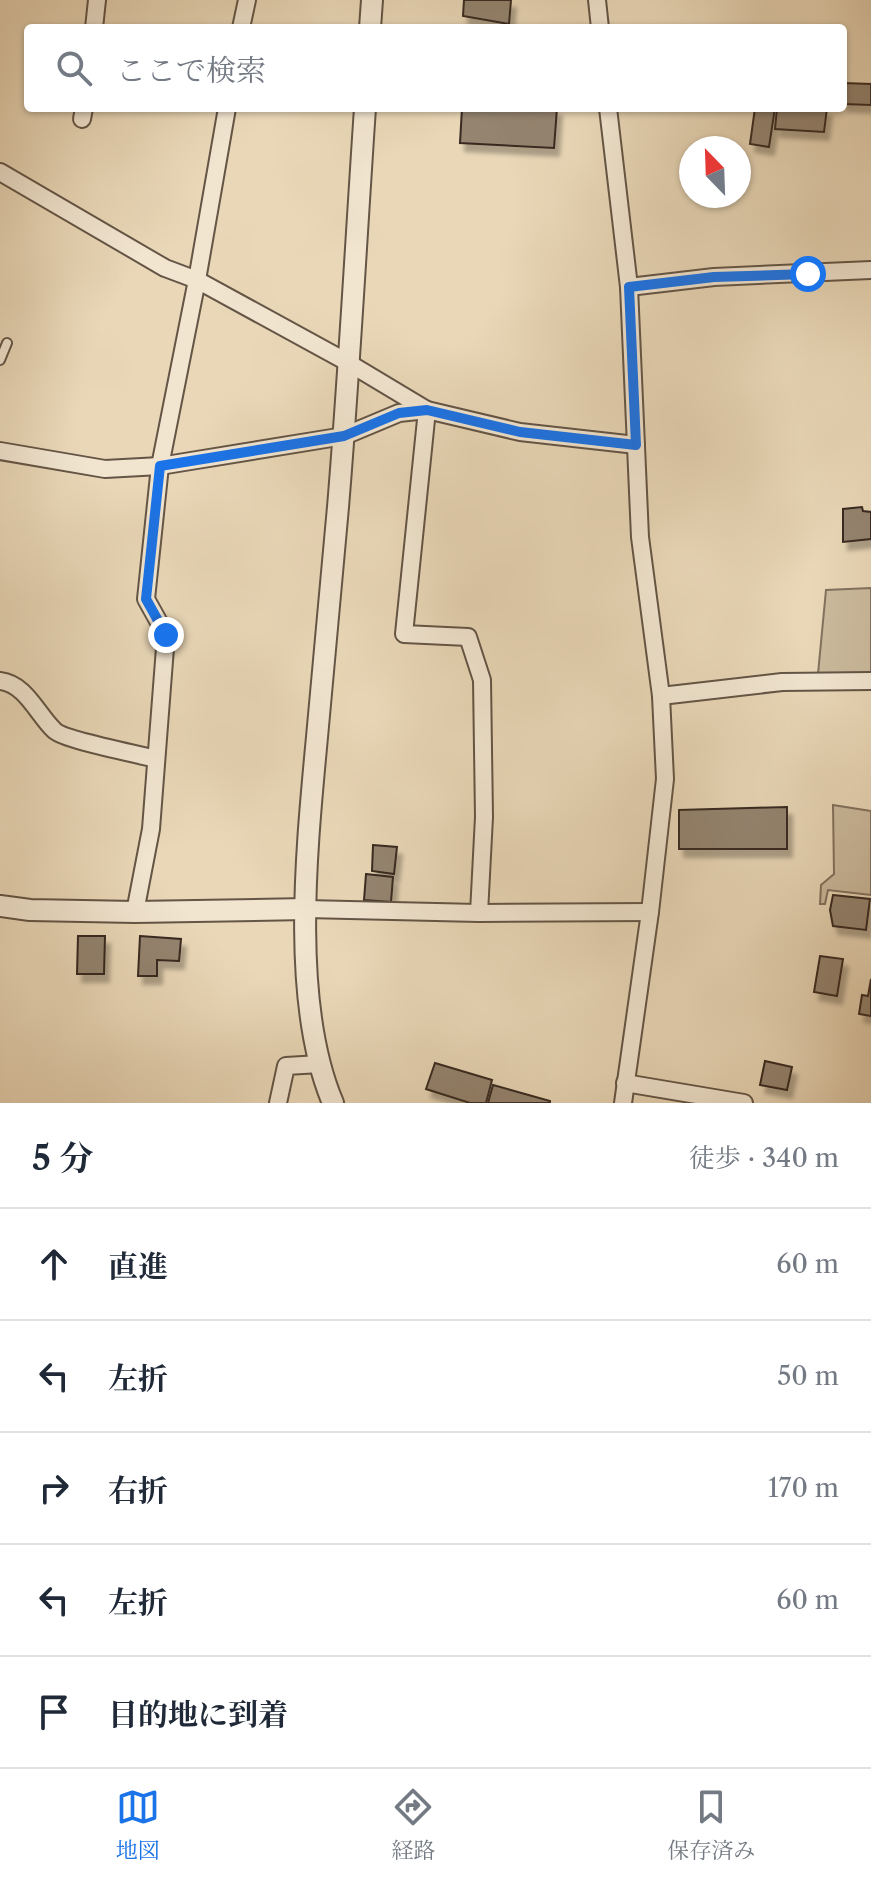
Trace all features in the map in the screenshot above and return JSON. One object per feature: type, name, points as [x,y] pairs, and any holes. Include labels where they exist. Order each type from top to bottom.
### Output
[{"type":"street","points":[[94,24],[97,0]]},
{"type":"street","points":[[242,24],[247,0]]},
{"type":"street","points":[[370,24],[372,0]]},
{"type":"street","points":[[597,0],[600,24]]},
{"type":"street","points":[[135,912],[151,829],[166,635],[146,599],[160,466],[226,112]]},
{"type":"street","points":[[333,1103],[320,1064],[310,1014],[306,909],[312,789],[344,436],[365,112]]},
{"type":"street","points":[[608,112],[629,287],[640,537],[661,696],[665,779],[623,1103]]},
{"type":"street","points":[[0,172],[165,268],[197,280],[347,362],[427,410],[520,432],[636,445]]},
{"type":"street","points":[[629,287],[714,277],[871,270]]},
{"type":"street","points":[[0,451],[105,469],[160,466],[344,436],[399,413],[427,410]]},
{"type":"street","points":[[427,410],[404,634],[468,637],[482,680],[484,817],[479,913]]},
{"type":"street","points":[[0,681],[8,682],[24,694],[56,734],[156,759]]},
{"type":"street","points":[[661,696],[782,682],[871,681]]},
{"type":"street","points":[[0,906],[30,910],[135,912],[306,909],[479,913],[650,912]]},
{"type":"street","points":[[278,1103],[286,1066],[320,1064]]},
{"type":"street","points":[[625,1083],[744,1103]]},
{"type":"lane","points":[[0,360],[7,343]]},
{"type":"shaded area","points":[[871,588],[871,673],[818,674],[826,590]]},
{"type":"shaded area","points":[[833,805],[871,811],[871,895],[828,890],[825,904],[820,904],[821,885],[834,874]]},
{"type":"building","points":[[464,0],[511,0],[509,24],[463,16]]},
{"type":"building","points":[[847,83],[871,84],[871,105],[847,104]]},
{"type":"building","points":[[462,112],[557,112],[554,148],[460,143]]},
{"type":"building","points":[[754,112],[774,112],[769,147],[751,144]]},
{"type":"building","points":[[777,112],[826,112],[824,132],[775,129]]},
{"type":"building","points":[[862,507],[863,511],[871,512],[871,539],[843,542],[843,509]]},
{"type":"building","points":[[787,807],[787,849],[679,849],[679,810]]},
{"type":"building","points":[[373,845],[397,847],[394,874],[372,871]]},
{"type":"building","points":[[366,874],[393,877],[391,902],[364,900]]},
{"type":"building","points":[[833,895],[870,899],[866,930],[833,926],[830,910]]},
{"type":"building","points":[[78,936],[105,936],[104,974],[77,974]]},
{"type":"building","points":[[140,936],[181,939],[179,961],[157,960],[157,976],[138,976]]},
{"type":"building","points":[[820,956],[843,959],[837,996],[814,992]]},
{"type":"building","points":[[871,979],[871,1016],[859,1014],[862,995],[868,996]]},
{"type":"building","points":[[765,1061],[792,1067],[787,1090],[760,1085]]},
{"type":"building","points":[[435,1063],[492,1080],[486,1103],[470,1103],[426,1089]]},
{"type":"building","points":[[493,1085],[550,1101],[550,1103],[488,1103]]},
{"type":"route","points":[[166,635],[146,599],[160,466],[344,436],[399,413],[427,410],[520,432],[636,445],[629,287],[714,277],[808,274]]}]
